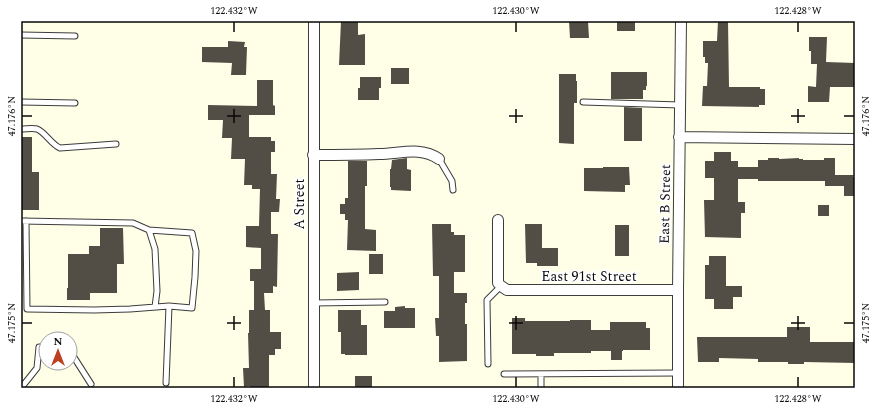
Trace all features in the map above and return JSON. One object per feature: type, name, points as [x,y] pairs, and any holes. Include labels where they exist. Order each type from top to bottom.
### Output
[{"type":"street","name":"A Street","points":[[314,21],[314,388]]},
{"type":"street","name":"East B Street","points":[[678,388],[681,21]]},
{"type":"street","points":[[679,137],[855,139]]},
{"type":"street","points":[[314,155],[421,152],[431,154],[439,159]]},
{"type":"street","points":[[498,220],[498,283],[501,286]]},
{"type":"street","name":"East 91st Street","points":[[501,286],[507,290],[678,290]]},
{"type":"lane","points":[[21,35],[75,36]]},
{"type":"lane","points":[[21,102],[75,103]]},
{"type":"lane","points":[[583,102],[680,105]]},
{"type":"lane","points":[[21,129],[37,129],[60,148],[116,144]]},
{"type":"lane","points":[[439,159],[452,181],[453,190]]},
{"type":"lane","points":[[24,221],[133,223],[149,230],[192,233],[196,251],[196,277],[192,308],[169,306],[109,310],[27,309],[24,221]]},
{"type":"lane","points":[[149,230],[155,249],[155,307]]},
{"type":"lane","points":[[488,364],[487,300],[501,286]]},
{"type":"lane","points":[[314,303],[385,302]]},
{"type":"lane","points":[[166,383],[169,306]]},
{"type":"lane","points":[[21,388],[37,368],[38,358]]},
{"type":"lane","points":[[78,364],[91,384]]},
{"type":"lane","points":[[504,374],[678,373]]},
{"type":"lane","points":[[541,374],[541,388]]},
{"type":"building","points":[[341,21],[358,21],[358,35],[365,34],[365,65],[339,65]]},
{"type":"building","points":[[569,21],[588,21],[589,38],[570,38]]},
{"type":"building","points":[[617,21],[635,21],[635,31],[617,31]]},
{"type":"building","points":[[718,21],[728,21],[729,87],[760,87],[760,89],[765,89],[765,105],[759,105],[759,107],[702,106],[703,86],[707,86],[708,63],[705,63],[705,57],[703,57],[703,41],[717,41]]},
{"type":"building","points":[[809,37],[827,37],[826,62],[855,63],[855,87],[830,87],[829,102],[808,102],[808,86],[816,87],[817,64],[811,64]]},
{"type":"building","points":[[228,41],[245,42],[244,47],[247,47],[246,75],[231,75],[232,63],[202,62],[202,47],[228,47]]},
{"type":"building","points":[[391,68],[409,68],[409,84],[391,84]]},
{"type":"building","points":[[611,72],[647,72],[647,86],[646,90],[643,90],[643,99],[611,99]]},
{"type":"building","points":[[559,74],[576,74],[577,103],[574,103],[574,144],[559,143]]},
{"type":"building","points":[[360,77],[381,77],[379,100],[358,100]]},
{"type":"building","points":[[257,80],[273,80],[273,105],[275,106],[275,115],[249,115],[249,137],[271,137],[271,141],[275,141],[275,152],[271,152],[271,174],[277,174],[276,199],[280,199],[279,212],[271,212],[271,234],[278,234],[277,287],[273,286],[273,293],[264,293],[265,310],[270,310],[270,332],[281,332],[281,349],[275,349],[275,355],[269,355],[269,388],[250,388],[250,386],[244,387],[243,368],[249,368],[249,310],[254,310],[254,281],[250,281],[250,269],[261,269],[261,248],[246,247],[246,226],[259,226],[260,189],[252,189],[252,185],[244,185],[245,159],[231,159],[232,138],[222,138],[223,120],[208,120],[208,105],[257,106]]},
{"type":"building","points":[[624,107],[642,108],[642,141],[624,141]]},
{"type":"building","points":[[21,137],[32,137],[32,172],[39,172],[39,210],[21,210]]},
{"type":"building","points":[[714,152],[731,152],[731,161],[738,161],[738,167],[758,167],[758,160],[768,160],[768,158],[824,160],[824,158],[835,158],[835,175],[854,175],[855,196],[844,196],[844,186],[825,186],[825,181],[758,181],[758,179],[738,179],[738,202],[745,202],[745,213],[741,213],[741,238],[705,237],[704,200],[714,200],[714,178],[705,178],[705,161],[714,161]]},
{"type":"building","points":[[407,158],[407,169],[411,170],[411,191],[391,190],[390,169],[392,160]]},
{"type":"building","points":[[348,161],[367,161],[367,186],[365,186],[365,229],[376,230],[376,251],[347,250],[348,220],[345,220],[345,214],[340,214],[340,204],[345,204],[345,198],[348,198]]},
{"type":"building","points":[[629,167],[630,185],[625,185],[625,192],[584,191],[584,168]]},
{"type":"building","points":[[818,205],[829,205],[829,216],[818,216]]},
{"type":"building","points":[[432,224],[451,224],[451,232],[454,232],[454,235],[465,235],[465,272],[454,272],[454,293],[467,293],[467,303],[465,303],[465,324],[467,324],[467,361],[439,362],[439,336],[436,336],[435,318],[439,318],[439,276],[433,276]]},
{"type":"building","points":[[525,224],[542,224],[542,248],[558,248],[558,266],[537,266],[537,263],[526,263]]},
{"type":"building","points":[[615,225],[629,225],[629,256],[615,256]]},
{"type":"building","points":[[100,228],[123,228],[124,264],[117,264],[117,293],[90,293],[90,300],[67,300],[68,254],[89,254],[89,246],[100,246]]},
{"type":"building","points":[[369,254],[383,254],[383,274],[369,274]]},
{"type":"building","points":[[709,256],[726,256],[726,286],[742,286],[742,297],[733,297],[733,309],[714,309],[714,299],[705,299],[705,265],[709,265]]},
{"type":"building","points":[[359,272],[359,290],[337,291],[337,273]]},
{"type":"building","points":[[405,306],[405,308],[415,308],[415,328],[384,328],[384,311],[395,311],[395,307]]},
{"type":"building","points":[[338,310],[361,310],[361,325],[367,325],[367,355],[341,354],[341,332],[338,332]]},
{"type":"building","points":[[512,318],[525,318],[525,321],[591,320],[591,330],[610,330],[610,322],[646,322],[646,328],[650,328],[650,350],[623,350],[622,360],[611,360],[611,351],[591,351],[591,353],[554,353],[554,356],[512,354]]},
{"type":"building","points":[[787,327],[810,327],[810,342],[855,342],[855,363],[804,362],[804,364],[788,364],[788,362],[758,362],[758,359],[719,358],[719,362],[698,362],[697,337],[787,337]]},
{"type":"building","points":[[355,376],[372,376],[372,388],[355,388]]}]
